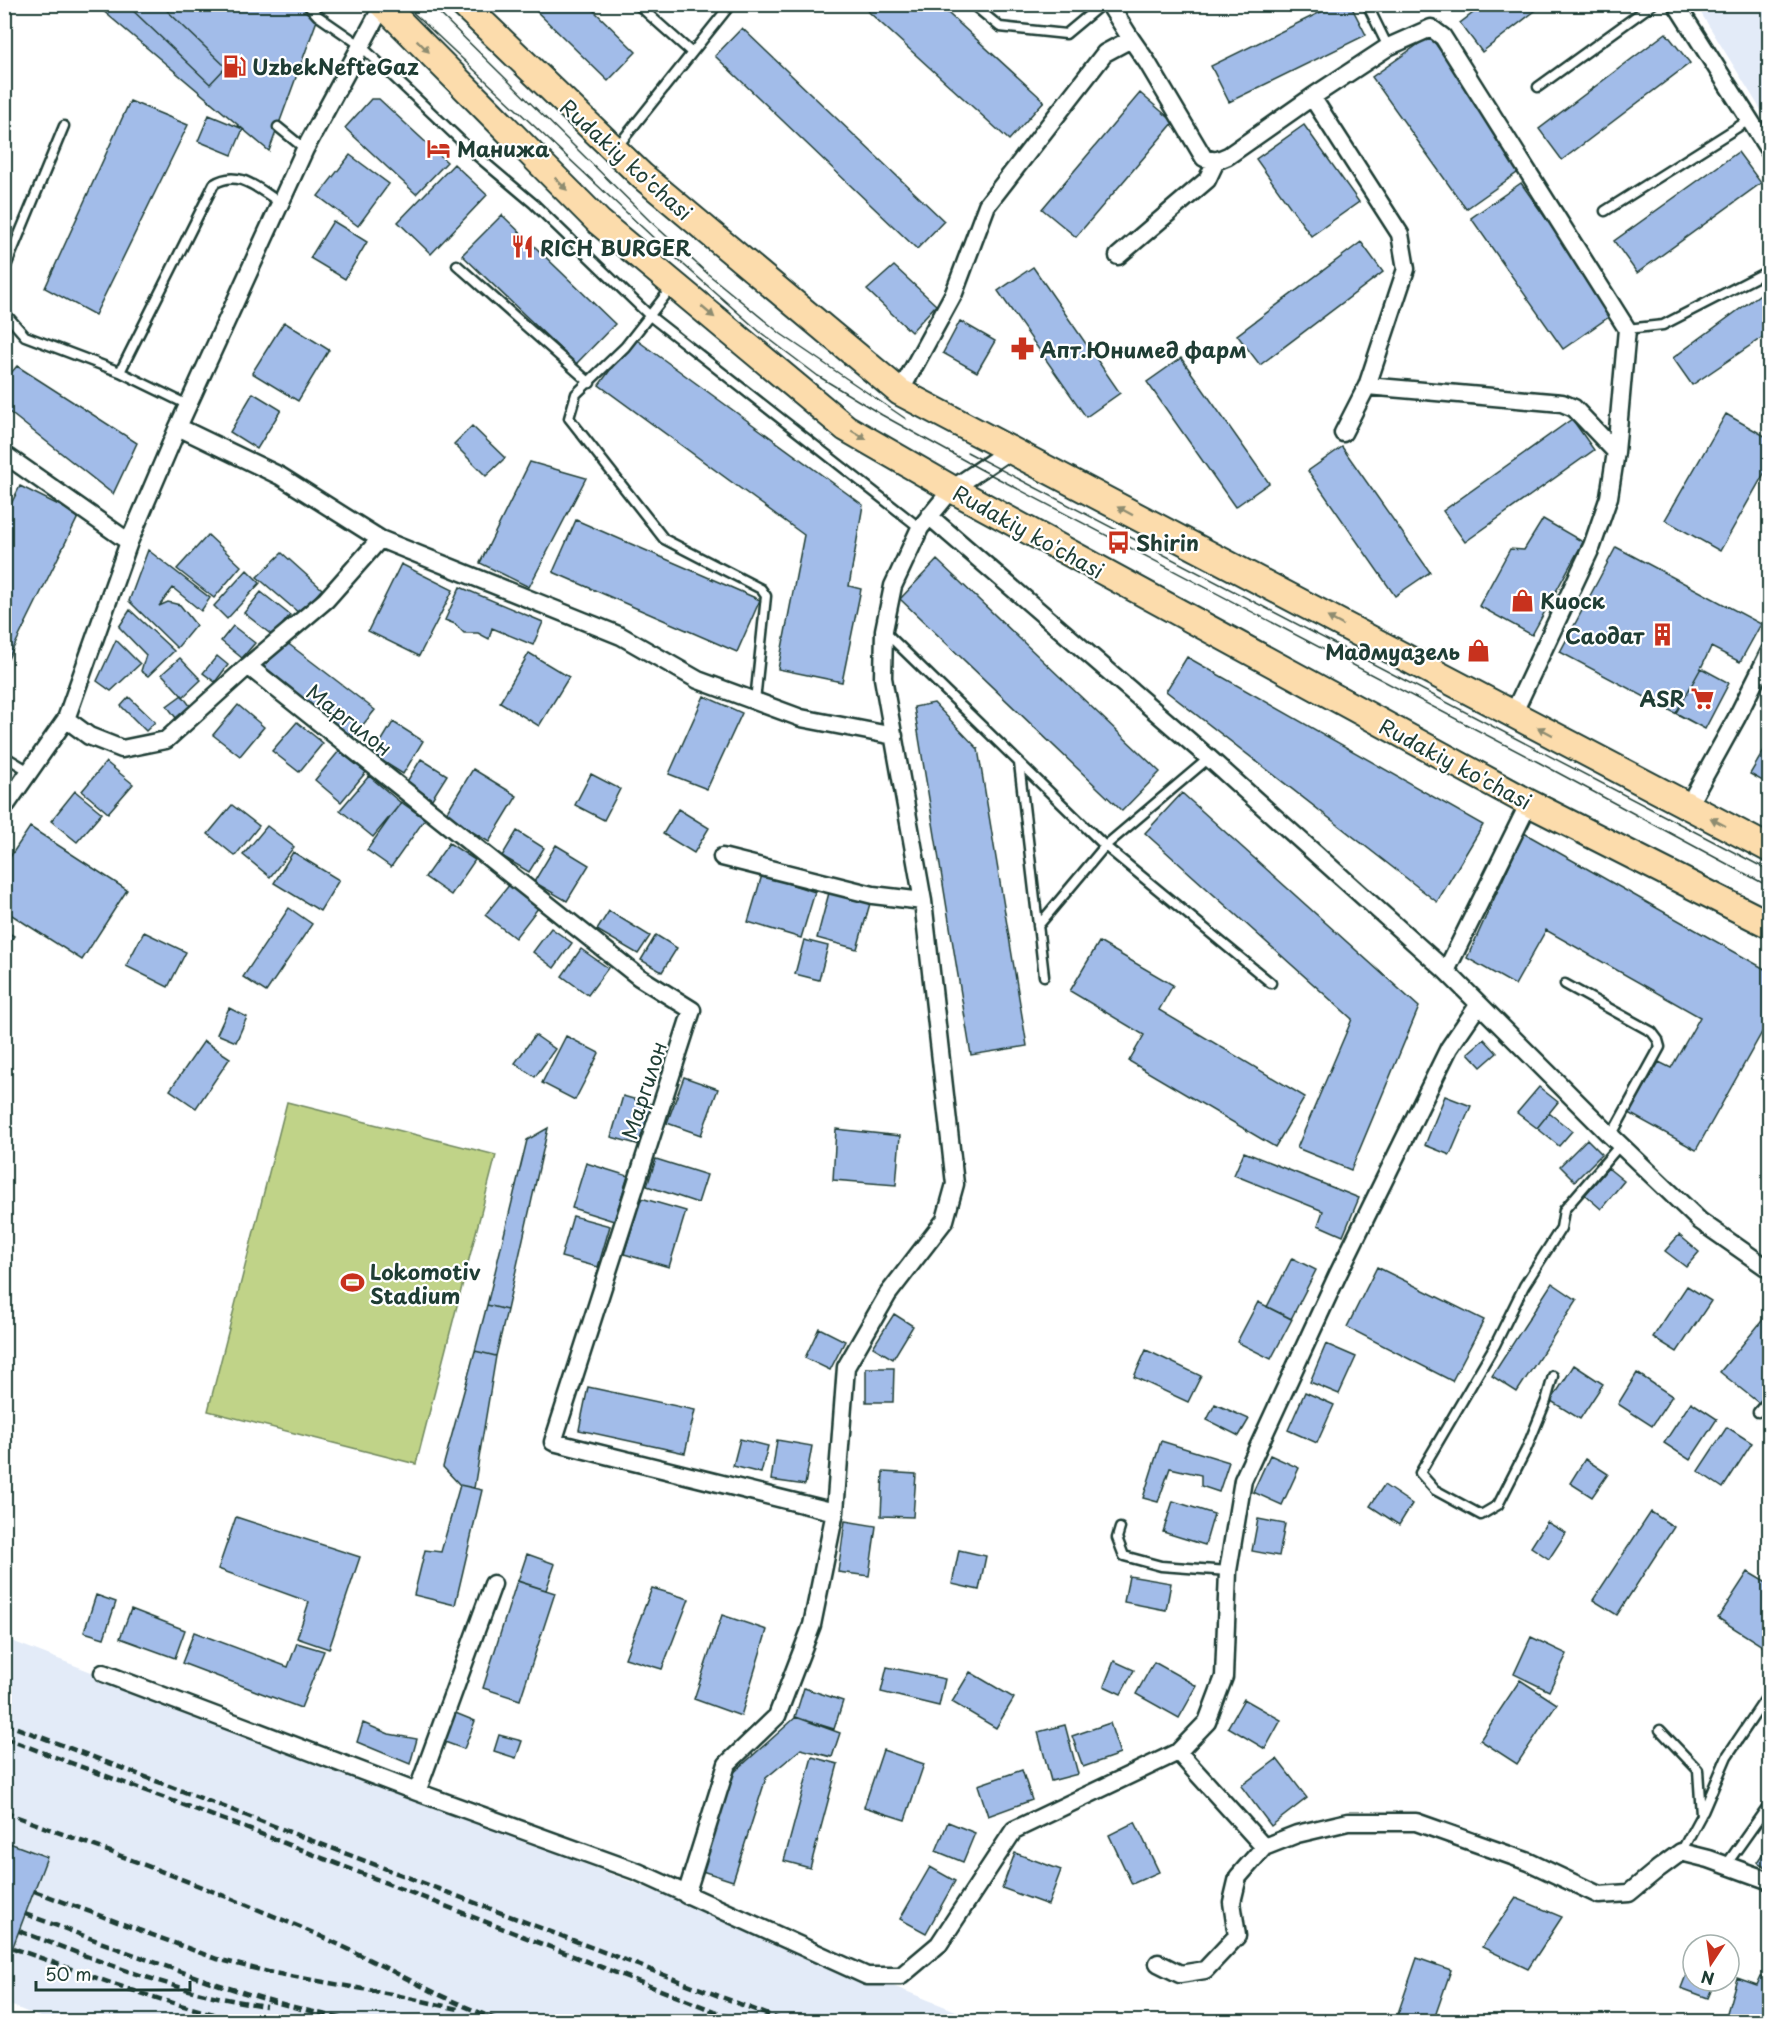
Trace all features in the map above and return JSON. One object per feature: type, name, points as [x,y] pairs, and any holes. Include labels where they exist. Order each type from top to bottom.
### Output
[{"type":"main road","name":"Rudakiy ko'chasi","points":[[463,4],[642,176],[900,392],[1770,849]]},
{"type":"main road","name":"Rudakiy ko'chasi","points":[[383,5],[599,222],[846,428],[952,489],[1529,803],[1770,925]]},
{"type":"street","points":[[1109,4],[1147,62],[1204,158],[1216,161],[1228,156],[1388,47],[1431,28],[1443,37],[1627,329],[1616,452],[1609,497],[1593,546],[1513,714]]},
{"type":"street","points":[[1676,4],[1770,152]]},
{"type":"street","points":[[4,808],[66,719],[129,542],[178,427],[304,149],[383,5]]},
{"type":"street","points":[[900,392],[954,292],[987,205],[1105,53],[1131,39]]},
{"type":"street","points":[[1312,97],[1400,234],[1406,269],[1367,386],[1343,433]]},
{"type":"street","points":[[1118,256],[1207,180],[1216,161]]},
{"type":"street","points":[[1367,386],[1562,403],[1574,408],[1616,452]]},
{"type":"street","points":[[178,427],[280,476],[380,539],[621,636],[698,680],[801,718],[894,736]]},
{"type":"street","points":[[686,1895],[727,1764],[777,1716],[812,1625],[835,1512],[846,1367],[888,1294],[945,1220],[956,1184],[923,901],[883,678],[884,630],[893,586],[924,522],[952,489],[1010,450]]},
{"type":"street","points":[[7,460],[129,542]]},
{"type":"street","points":[[924,522],[1209,758],[1446,971],[1700,1221],[1770,1270]]},
{"type":"street","points":[[66,719],[89,736],[122,749],[166,740],[326,600],[380,539]]},
{"type":"street","points":[[1688,806],[1770,651]]},
{"type":"street","name":"Маргилон","points":[[248,666],[639,977],[692,1011],[553,1442],[835,1512]]},
{"type":"street","points":[[1446,971],[1529,803]]},
{"type":"street","points":[[722,856],[873,895],[923,901]]},
{"type":"street","points":[[103,1673],[417,1792],[638,1872],[867,1976],[900,1976],[939,1944],[1014,1830],[1178,1752],[1207,1722],[1224,1677],[1228,1571],[1244,1480],[1338,1274],[1449,1048],[1479,1004]]},
{"type":"street","points":[[417,1792],[493,1584]]},
{"type":"street","points":[[1178,1752],[1264,1847]]},
{"type":"street","points":[[1158,1963],[1180,1974],[1204,1970],[1237,1936],[1232,1902],[1238,1877],[1264,1847],[1298,1834],[1348,1822],[1416,1822],[1529,1862],[1599,1895],[1629,1893],[1681,1852],[1709,1858],[1770,1881]]},
{"type":"lane","points":[[307,4],[318,16],[360,45],[476,155],[534,204],[650,316],[924,522]]},
{"type":"lane","points":[[637,4],[692,53]]},
{"type":"lane","points":[[614,150],[731,4]]},
{"type":"lane","points":[[972,4],[1000,27],[1066,34],[1102,4]]},
{"type":"lane","points":[[1367,4],[1388,47]]},
{"type":"lane","points":[[1538,87],[1653,4]]},
{"type":"lane","points":[[1605,211],[1749,120]]},
{"type":"lane","points":[[4,271],[64,126]]},
{"type":"lane","points":[[278,127],[304,149]]},
{"type":"lane","points":[[120,372],[214,184],[223,178],[239,177],[281,204]]},
{"type":"lane","points":[[457,265],[590,383]]},
{"type":"lane","points":[[1627,329],[1663,325],[1770,270]]},
{"type":"lane","points":[[674,285],[625,347],[576,394],[569,418],[664,539],[761,589],[766,596],[755,700]]},
{"type":"lane","points":[[4,312],[25,336],[120,372],[188,405]]},
{"type":"lane","points":[[884,630],[1105,846],[1271,984]]},
{"type":"lane","points":[[4,756],[29,771]]},
{"type":"lane","points":[[1038,926],[1105,846],[1209,758]]},
{"type":"lane","points":[[1019,762],[1044,976]]},
{"type":"lane","points":[[1552,1376],[1546,1401],[1526,1450],[1498,1505],[1481,1515],[1435,1490],[1420,1473],[1495,1346],[1524,1286],[1561,1228],[1564,1210],[1616,1140],[1660,1047],[1652,1032],[1564,984]]},
{"type":"lane","points":[[1758,1412],[1770,1398]]},
{"type":"lane","points":[[1120,1528],[1117,1538],[1124,1556],[1161,1566],[1228,1571]]},
{"type":"lane","points":[[1681,1852],[1701,1815],[1727,1756],[1770,1692]]},
{"type":"lane","points":[[1660,1730],[1698,1770],[1701,1815]]},
{"type":"lane","points":[[1726,1865],[1770,1803]]},
{"type":"shaded area","points":[[1696,5],[1769,5],[1769,123]]},
{"type":"shaded area","points":[[4,1638],[981,2021],[52,2022],[5,2003]]},
{"type":"green space","name":"Lokomotiv Stadium","points":[[287,1102],[496,1155],[416,1464],[208,1411]]},
{"type":"building","name":"UzbekNefteGaz","points":[[95,4],[323,4],[269,151]]},
{"type":"building","points":[[126,4],[160,4],[226,67],[210,84]]},
{"type":"building","points":[[529,4],[587,4],[636,52],[608,81]]},
{"type":"building","points":[[860,4],[938,4],[1044,101],[1009,140]]},
{"type":"building","points":[[1337,4],[1350,4],[1366,35],[1229,102],[1211,66]]},
{"type":"building","points":[[1485,4],[1544,4],[1482,52],[1460,23]]},
{"type":"building","points":[[742,28],[944,221],[917,249],[715,56]]},
{"type":"building","points":[[1666,33],[1690,63],[1562,160],[1539,129]]},
{"type":"building","points":[[1430,36],[1524,168],[1466,209],[1372,77]]},
{"type":"building","points":[[1140,93],[1174,122],[1076,237],[1042,209]]},
{"type":"building","points":[[371,99],[379,99],[447,162],[416,194],[345,128]]},
{"type":"building","points":[[130,101],[188,125],[95,315],[45,288]]},
{"type":"building","points":[[209,115],[243,129],[232,155],[198,141]]},
{"type":"building","points":[[1304,125],[1359,202],[1311,236],[1256,159]]},
{"type":"building","points":[[1738,152],[1761,183],[1637,273],[1614,241]]},
{"type":"building","points":[[350,155],[389,184],[358,226],[318,196]]},
{"type":"building","points":[[454,164],[487,195],[431,254],[398,222]]},
{"type":"building","points":[[1521,183],[1613,314],[1563,349],[1471,218]]},
{"type":"building","points":[[502,215],[615,324],[576,364],[462,255]]},
{"type":"building","points":[[333,221],[367,242],[345,279],[310,258]]},
{"type":"building","points":[[1361,242],[1383,272],[1260,365],[1237,335]]},
{"type":"building","points":[[894,266],[936,305],[911,332],[867,290]]},
{"type":"building","points":[[1033,267],[1120,393],[1086,417],[998,291]]},
{"type":"building","points":[[1770,287],[1770,332],[1692,385],[1673,358]]},
{"type":"building","points":[[960,321],[995,341],[977,372],[943,353]]},
{"type":"building","points":[[284,322],[329,350],[298,401],[252,373]]},
{"type":"building","points":[[634,338],[863,505],[849,586],[861,589],[842,682],[778,669],[804,535],[599,385]]},
{"type":"building","points":[[1181,358],[1269,483],[1235,507],[1147,382]]},
{"type":"building","points":[[17,366],[137,443],[113,494],[4,408],[4,381]]},
{"type":"building","points":[[253,393],[281,410],[257,449],[230,432]]},
{"type":"building","points":[[1726,414],[1770,439],[1770,463],[1720,551],[1665,520]]},
{"type":"building","points":[[1572,419],[1594,450],[1465,542],[1443,511]]},
{"type":"building","points":[[472,426],[505,458],[486,476],[454,444]]},
{"type":"building","points":[[1342,447],[1430,572],[1395,596],[1308,471]]},
{"type":"building","points":[[530,462],[586,478],[529,587],[480,563]]},
{"type":"building","points":[[20,486],[79,515],[4,667],[4,518]]},
{"type":"building","points":[[1543,519],[1583,542],[1532,635],[1479,606],[1510,549],[1524,550]]},
{"type":"building","points":[[576,520],[760,600],[737,652],[553,572]]},
{"type":"building","points":[[208,535],[241,566],[214,598],[177,569]]},
{"type":"building","name":"Саодат","points":[[1616,547],[1761,624],[1740,662],[1711,647],[1701,668],[1729,683],[1705,729],[1560,652]]},
{"type":"building","points":[[148,550],[210,598],[201,611],[173,588],[159,606],[168,602],[180,605],[196,625],[177,648],[129,601]]},
{"type":"building","points":[[282,553],[322,589],[300,614],[257,577]]},
{"type":"building","points":[[937,560],[1160,772],[1122,811],[900,599]]},
{"type":"building","points":[[401,564],[453,590],[419,656],[368,631]]},
{"type":"building","points":[[247,570],[260,583],[227,619],[214,606]]},
{"type":"building","points":[[460,587],[543,622],[533,645],[492,628],[489,639],[478,633],[464,633],[455,624],[445,620]]},
{"type":"building","points":[[261,592],[290,615],[273,636],[244,613]]},
{"type":"building","points":[[130,610],[174,651],[148,676],[141,671],[146,655],[119,627]]},
{"type":"building","points":[[233,626],[255,643],[242,658],[221,641]]},
{"type":"building","points":[[116,640],[140,664],[111,691],[97,681]]},
{"type":"building","points":[[286,642],[375,710],[352,738],[259,664]]},
{"type":"building","points":[[529,653],[569,677],[539,726],[500,702]]},
{"type":"building","points":[[217,656],[228,665],[215,682],[203,673]]},
{"type":"building","points":[[1187,657],[1483,825],[1437,902],[1166,691]]},
{"type":"building","points":[[180,658],[201,680],[183,697],[162,674]]},
{"type":"building","name":"ASR","points":[[1701,668],[1729,683],[1705,729],[1676,713]]},
{"type":"building","points":[[182,695],[191,707],[176,718],[167,706]]},
{"type":"building","points":[[704,696],[742,713],[707,789],[669,774]]},
{"type":"building","points":[[129,697],[155,722],[146,731],[121,706]]},
{"type":"building","points":[[934,703],[978,749],[1027,1046],[971,1055],[914,707]]},
{"type":"building","points":[[238,705],[264,727],[240,756],[213,735]]},
{"type":"building","points":[[297,722],[323,743],[299,772],[272,751]]},
{"type":"building","points":[[393,722],[423,741],[403,774],[373,755]]},
{"type":"building","points":[[1770,740],[1770,785],[1750,774]]},
{"type":"building","points":[[339,751],[366,772],[341,802],[315,780]]},
{"type":"building","points":[[421,759],[447,775],[432,799],[406,783]]},
{"type":"building","points":[[106,762],[133,784],[108,813],[82,791]]},
{"type":"building","points":[[473,769],[517,796],[489,842],[445,815]]},
{"type":"building","points":[[591,774],[620,789],[604,820],[575,805]]},
{"type":"building","points":[[369,776],[401,803],[373,837],[340,810]]},
{"type":"building","points":[[75,791],[102,813],[77,842],[51,821]]},
{"type":"building","points":[[1182,793],[1419,1007],[1351,1170],[1297,1148],[1352,1019],[1145,833]]},
{"type":"building","points":[[401,802],[425,819],[391,867],[367,850]]},
{"type":"building","points":[[232,805],[259,826],[235,856],[208,834]]},
{"type":"building","points":[[678,809],[709,828],[694,853],[663,834]]},
{"type":"building","points":[[267,826],[294,847],[270,877],[243,855]]},
{"type":"building","points":[[30,827],[127,890],[82,960],[4,910],[4,866]]},
{"type":"building","points":[[517,831],[544,848],[529,872],[502,856]]},
{"type":"building","points":[[1524,833],[1770,972],[1770,1018],[1696,1150],[1629,1113],[1659,1062],[1671,1068],[1700,1017],[1546,930],[1515,985],[1467,958]]},
{"type":"building","points":[[449,843],[475,860],[451,895],[425,877]]},
{"type":"building","points":[[556,845],[589,865],[567,901],[534,882]]},
{"type":"building","points":[[293,852],[339,880],[320,911],[274,883]]},
{"type":"building","points":[[762,875],[815,892],[801,938],[748,922]]},
{"type":"building","points":[[510,884],[539,907],[515,938],[485,915]]},
{"type":"building","points":[[830,889],[871,900],[857,949],[817,938]]},
{"type":"building","points":[[289,908],[312,924],[266,992],[243,977]]},
{"type":"building","points":[[609,911],[650,936],[638,954],[597,930]]},
{"type":"building","points":[[551,928],[572,943],[554,968],[533,952]]},
{"type":"building","points":[[4,930],[14,936],[4,952]]},
{"type":"building","points":[[144,932],[186,952],[168,987],[126,966]]},
{"type":"building","points":[[656,935],[677,948],[662,972],[641,960]]},
{"type":"building","points":[[804,940],[828,946],[819,980],[795,974]]},
{"type":"building","points":[[1099,942],[1173,985],[1159,1010],[1305,1097],[1275,1147],[1129,1061],[1144,1035],[1070,991]]},
{"type":"building","points":[[581,949],[608,968],[588,995],[562,976]]},
{"type":"building","points":[[229,1008],[247,1017],[236,1042],[217,1034]]},
{"type":"building","points":[[535,1035],[555,1049],[535,1077],[515,1063]]},
{"type":"building","points":[[566,1036],[599,1053],[575,1100],[542,1083]]},
{"type":"building","points":[[1484,1039],[1497,1053],[1481,1067],[1468,1053]]},
{"type":"building","points":[[204,1041],[230,1058],[196,1108],[170,1090]]},
{"type":"building","points":[[684,1077],[718,1089],[701,1135],[667,1123]]},
{"type":"building","points":[[1539,1087],[1558,1102],[1537,1128],[1517,1113]]},
{"type":"building","points":[[623,1096],[655,1105],[644,1146],[611,1137]]},
{"type":"building","points":[[1445,1096],[1471,1106],[1450,1155],[1425,1145]]},
{"type":"building","points":[[1549,1113],[1572,1131],[1559,1146],[1537,1128]]},
{"type":"building","points":[[548,1128],[507,1310],[487,1305],[527,1140]]},
{"type":"building","points":[[836,1129],[900,1136],[896,1185],[833,1180]]},
{"type":"building","points":[[1587,1139],[1602,1154],[1575,1181],[1560,1166]]},
{"type":"building","points":[[1244,1152],[1359,1198],[1343,1236],[1318,1225],[1323,1211],[1234,1175]]},
{"type":"building","points":[[656,1159],[707,1175],[698,1203],[647,1186]]},
{"type":"building","points":[[586,1163],[628,1176],[614,1221],[572,1208]]},
{"type":"building","points":[[1608,1168],[1624,1181],[1601,1209],[1585,1195]]},
{"type":"building","points":[[641,1198],[686,1211],[669,1267],[624,1254]]},
{"type":"building","points":[[573,1216],[610,1226],[598,1267],[561,1257]]},
{"type":"building","points":[[1679,1235],[1699,1252],[1686,1267],[1665,1251]]},
{"type":"building","points":[[1292,1258],[1316,1270],[1291,1319],[1267,1307]]},
{"type":"building","points":[[1377,1267],[1484,1320],[1452,1381],[1347,1327]]},
{"type":"building","points":[[1552,1283],[1577,1300],[1517,1392],[1492,1376]]},
{"type":"building","points":[[1687,1286],[1711,1301],[1677,1352],[1653,1337]]},
{"type":"building","points":[[1258,1302],[1292,1319],[1271,1359],[1237,1342]]},
{"type":"building","points":[[487,1305],[507,1310],[496,1356],[475,1351]]},
{"type":"building","points":[[1770,1311],[1770,1392],[1760,1404],[1720,1372]]},
{"type":"building","points":[[894,1314],[913,1326],[893,1359],[873,1347]]},
{"type":"building","points":[[819,1328],[845,1341],[830,1370],[805,1358]]},
{"type":"building","points":[[1326,1344],[1356,1357],[1339,1394],[1310,1382]]},
{"type":"building","points":[[1146,1350],[1201,1376],[1188,1402],[1134,1377]]},
{"type":"building","points":[[475,1351],[496,1356],[474,1488],[460,1485],[443,1467]]},
{"type":"building","points":[[1574,1365],[1603,1384],[1580,1419],[1551,1401]]},
{"type":"building","points":[[866,1368],[894,1368],[893,1402],[866,1402]]},
{"type":"building","points":[[1637,1373],[1672,1396],[1652,1426],[1618,1404]]},
{"type":"building","points":[[588,1387],[695,1410],[685,1453],[579,1430]]},
{"type":"building","points":[[1305,1392],[1334,1405],[1317,1443],[1288,1430]]},
{"type":"building","points":[[1691,1402],[1717,1419],[1690,1460],[1664,1443]]},
{"type":"building","points":[[1215,1404],[1249,1419],[1239,1436],[1207,1420]]},
{"type":"building","points":[[1727,1427],[1752,1443],[1723,1488],[1698,1471]]},
{"type":"building","points":[[740,1439],[768,1446],[761,1473],[733,1466]]},
{"type":"building","points":[[777,1440],[812,1446],[805,1485],[771,1480]]},
{"type":"building","points":[[1161,1441],[1229,1462],[1219,1492],[1201,1486],[1201,1475],[1170,1468],[1158,1502],[1143,1498]]},
{"type":"building","points":[[1270,1455],[1299,1468],[1282,1505],[1253,1492]]},
{"type":"building","points":[[1585,1459],[1608,1474],[1592,1497],[1570,1483]]},
{"type":"building","points":[[883,1472],[916,1474],[913,1517],[881,1516]]},
{"type":"building","points":[[460,1485],[482,1490],[455,1605],[414,1595],[425,1550],[441,1552]]},
{"type":"building","points":[[1384,1485],[1412,1504],[1399,1525],[1370,1506]]},
{"type":"building","points":[[1173,1501],[1214,1514],[1205,1545],[1163,1532]]},
{"type":"building","points":[[1651,1512],[1674,1527],[1617,1615],[1593,1600]]},
{"type":"building","points":[[236,1517],[360,1557],[329,1649],[297,1638],[309,1602],[218,1569]]},
{"type":"building","points":[[1258,1519],[1285,1524],[1279,1556],[1252,1551]]},
{"type":"building","points":[[845,1521],[876,1526],[869,1576],[838,1572]]},
{"type":"building","points":[[1547,1522],[1566,1533],[1549,1559],[1531,1547]]},
{"type":"building","points":[[959,1550],[986,1556],[979,1590],[952,1584]]},
{"type":"building","points":[[527,1554],[555,1564],[546,1590],[518,1581]]},
{"type":"building","points":[[1748,1572],[1770,1585],[1770,1651],[1718,1618]]},
{"type":"building","points":[[1129,1576],[1171,1583],[1166,1610],[1124,1602]]},
{"type":"building","points":[[517,1581],[555,1593],[520,1700],[483,1688]]},
{"type":"building","points":[[652,1588],[689,1599],[662,1669],[625,1658]]},
{"type":"building","points":[[96,1595],[116,1602],[104,1638],[84,1632]]},
{"type":"building","points":[[131,1609],[185,1630],[175,1658],[120,1638]]},
{"type":"building","points":[[722,1615],[767,1630],[741,1716],[694,1699]]},
{"type":"building","points":[[194,1632],[288,1667],[297,1643],[324,1651],[301,1708],[182,1663]]},
{"type":"building","points":[[1531,1637],[1567,1654],[1549,1691],[1514,1674]]},
{"type":"building","points":[[1114,1661],[1134,1670],[1121,1694],[1104,1686]]},
{"type":"building","points":[[1154,1662],[1197,1686],[1179,1718],[1136,1694]]},
{"type":"building","points":[[887,1667],[945,1679],[939,1706],[881,1692]]},
{"type":"building","points":[[970,1672],[1014,1698],[996,1728],[952,1702]]},
{"type":"building","points":[[1520,1680],[1557,1704],[1517,1764],[1480,1740]]},
{"type":"building","points":[[804,1688],[843,1701],[834,1729],[795,1717]]},
{"type":"building","points":[[1244,1699],[1281,1720],[1265,1749],[1228,1727]]},
{"type":"building","points":[[453,1712],[475,1721],[464,1749],[442,1741]]},
{"type":"building","points":[[796,1717],[840,1733],[832,1757],[801,1749],[766,1778],[733,1881],[702,1871],[730,1776]]},
{"type":"building","points":[[363,1723],[389,1734],[417,1739],[410,1764],[357,1742]]},
{"type":"building","points":[[1110,1723],[1120,1754],[1083,1767],[1072,1736]]},
{"type":"building","points":[[1065,1725],[1078,1774],[1051,1781],[1038,1732]]},
{"type":"building","points":[[499,1735],[522,1741],[516,1758],[494,1751]]},
{"type":"building","points":[[883,1750],[924,1764],[905,1820],[864,1807]]},
{"type":"building","points":[[812,1757],[838,1764],[810,1868],[784,1861]]},
{"type":"building","points":[[1277,1759],[1307,1798],[1271,1826],[1241,1786]]},
{"type":"building","points":[[1022,1770],[1032,1800],[988,1816],[978,1785]]},
{"type":"building","points":[[948,1822],[975,1833],[963,1862],[936,1851]]},
{"type":"building","points":[[1135,1822],[1159,1872],[1132,1884],[1109,1835]]},
{"type":"building","points":[[4,1841],[47,1857],[4,1970]]},
{"type":"building","points":[[1770,1843],[1770,1869],[1757,1862]]},
{"type":"building","points":[[1015,1853],[1061,1870],[1048,1905],[1002,1888]]},
{"type":"building","points":[[930,1867],[955,1881],[926,1933],[900,1919]]},
{"type":"building","points":[[1516,1898],[1562,1917],[1528,1969],[1482,1947]]},
{"type":"building","points":[[1417,1958],[1451,1970],[1433,2022],[1402,2022],[1396,2019]]},
{"type":"building","points":[[1761,1976],[1770,1978],[1770,2022],[1742,2022],[1726,2016],[1733,1993],[1741,1993],[1741,1979],[1757,1985]]},
{"type":"building","points":[[1694,1993],[1710,1993],[1708,1998]]},
{"type":"tram line","points":[[404,4],[659,243],[760,332],[818,376],[882,415],[980,469],[1538,762],[1770,887]]},
{"type":"tram line","points":[[430,4],[650,221],[708,274],[781,334],[906,419]]},
{"type":"tram line","points":[[967,452],[1770,871]]},
{"type":"railway","points":[[4,1723],[787,2022]]},
{"type":"railway","points":[[4,1738],[243,1827],[742,2022]]},
{"type":"railway","points":[[4,1812],[279,1918],[456,2003],[504,2022]]},
{"type":"railway","points":[[34,1891],[217,1959],[268,1972],[391,1994],[458,2009]]},
{"type":"railway","points":[[25,1914],[233,1989],[275,2002],[361,2022]]},
{"type":"railway","points":[[19,1931],[171,1985],[234,2001],[266,2006]]},
{"type":"railway","points":[[13,1948],[161,1999],[252,2022]]},
{"type":"place","name":"UzbekNefteGaz","points":[[234,66]]},
{"type":"place","name":"Манижа","points":[[439,148]]},
{"type":"place","name":"RICH BURGER","points":[[522,247]]},
{"type":"place","name":"Апт.Юнимед фарм","points":[[1022,349]]},
{"type":"place","name":"Shirin","points":[[1118,542]]},
{"type":"place","name":"Киоск","points":[[1522,600]]},
{"type":"place","name":"Саодат","points":[[1662,635]]},
{"type":"place","name":"Мадмуазель","points":[[1478,651]]},
{"type":"place","name":"ASR","points":[[1703,698]]},
{"type":"place","name":"Lokomotiv Stadium","points":[[352,1283]]}]
